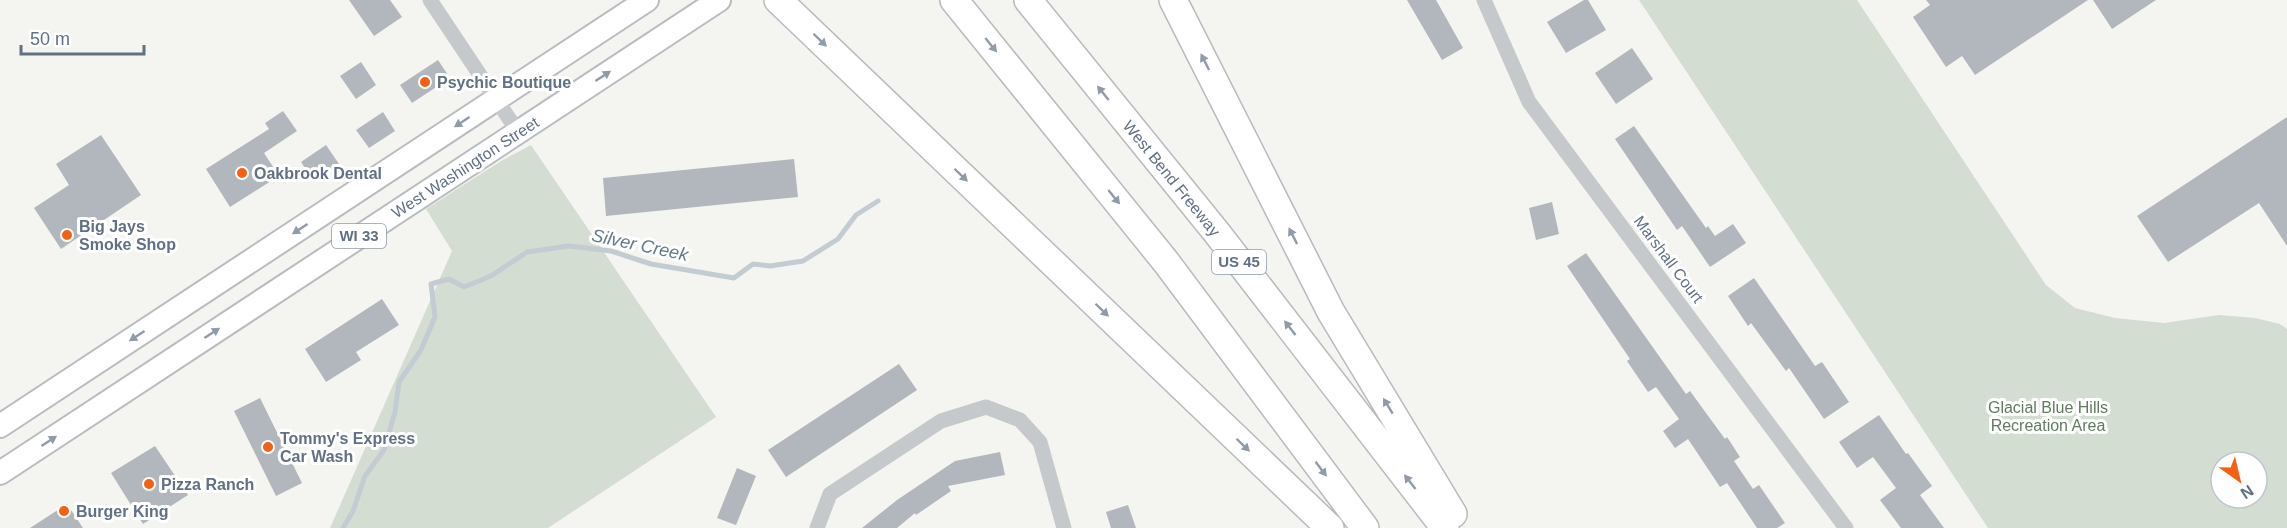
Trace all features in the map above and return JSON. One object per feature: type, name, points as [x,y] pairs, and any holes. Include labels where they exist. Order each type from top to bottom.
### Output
[{"type":"highway","points":[[778,0],[1330,528]]},
{"type":"highway","points":[[954,0],[1166,262],[1365,528]]},
{"type":"highway","name":"West Bend Freeway","points":[[1028,0],[1217,233],[1445,528]]},
{"type":"highway","points":[[1173,0],[1331,312],[1462,528]]},
{"type":"main road","name":"WI 33","points":[[0,426],[647,0]]},
{"type":"main road","name":"West Washington Street","points":[[0,473],[719,0]]},
{"type":"street","points":[[430,0],[518,132]]},
{"type":"street","name":"Marshall Court","points":[[1484,0],[1529,102],[1846,528]]},
{"type":"street","points":[[817,528],[830,494],[940,421],[986,407],[1020,420],[1040,442],[1064,528]]},
{"type":"green space","name":"Glacial Blue Hills Recreation Area","points":[[1639,0],[1857,0],[2046,285],[2075,308],[2115,318],[2164,323],[2219,315],[2255,318],[2280,324],[2287,329],[2287,528],[1988,528]]},
{"type":"green space","points":[[531,145],[716,417],[548,528],[330,528],[452,251],[426,209],[501,161]]},
{"type":"building","points":[[349,0],[390,0],[402,17],[374,36]]},
{"type":"building","points":[[1407,0],[1436,0],[1463,48],[1442,60]]},
{"type":"building","points":[[1584,0],[1588,0],[1606,30],[1566,53],[1547,22]]},
{"type":"building","points":[[1926,0],[2088,0],[1975,75],[1962,56],[1946,67],[1913,17],[1930,5]]},
{"type":"building","points":[[2093,0],[2156,0],[2112,29]]},
{"type":"building","points":[[1632,48],[1653,79],[1616,104],[1595,73]]},
{"type":"building","name":"Psychic Boutique","points":[[438,60],[450,78],[412,103],[400,85]]},
{"type":"building","points":[[361,62],[376,85],[356,99],[340,76]]},
{"type":"building","name":"Oakbrook Dental","points":[[283,111],[297,131],[264,153],[279,176],[230,207],[206,169],[269,129],[265,123]]},
{"type":"building","points":[[383,112],[395,131],[369,148],[356,130]]},
{"type":"building","points":[[2287,117],[2287,246],[2259,203],[2168,262],[2137,216]]},
{"type":"building","points":[[1634,126],[1706,228],[1708,226],[1715,236],[1733,224],[1746,243],[1710,267],[1682,226],[1677,230],[1615,139]]},
{"type":"building","points":[[101,135],[141,195],[61,249],[34,208],[69,185],[56,164]]},
{"type":"building","points":[[326,145],[339,164],[314,182],[301,162]]},
{"type":"building","points":[[794,159],[798,197],[606,216],[603,178]]},
{"type":"building","points":[[1552,202],[1559,234],[1536,240],[1529,208]]},
{"type":"building","points":[[1586,253],[1686,394],[1690,391],[1725,439],[1727,437],[1740,457],[1734,461],[1753,489],[1759,485],[1785,523],[1777,528],[1757,528],[1727,483],[1720,487],[1688,439],[1675,448],[1663,431],[1679,419],[1656,387],[1648,392],[1627,361],[1630,359],[1567,266]]},
{"type":"building","points":[[1754,278],[1815,366],[1822,362],[1849,402],[1824,419],[1789,368],[1786,371],[1751,323],[1748,326],[1728,296]]},
{"type":"building","points":[[382,299],[399,325],[356,352],[361,360],[326,382],[305,349]]},
{"type":"building","points":[[899,364],[917,390],[786,477],[768,450]]},
{"type":"building","name":"Tommy's Express Car Wash","points":[[260,398],[302,483],[276,496],[234,411]]},
{"type":"building","points":[[1879,415],[1932,486],[1920,495],[1944,528],[1901,528],[1880,500],[1896,488],[1873,457],[1857,468],[1839,442]]},
{"type":"building","name":"Pizza Ranch","points":[[155,446],[188,495],[143,524],[111,473]]},
{"type":"building","points":[[1000,452],[1005,475],[948,486],[951,491],[916,515],[915,513],[897,528],[862,528],[897,500],[955,461]]},
{"type":"building","points":[[737,468],[756,476],[736,525],[717,518]]},
{"type":"building","name":"Burger King","points":[[67,504],[83,528],[30,528]]},
{"type":"building","points":[[1128,505],[1136,528],[1111,528],[1106,512]]},
{"type":"waterway","name":"Silver Creek","points":[[343,528],[353,511],[365,476],[384,450],[395,412],[399,382],[421,350],[435,317],[431,284],[449,279],[464,287],[491,276],[527,252],[569,246],[611,251],[651,264],[734,278],[753,264],[770,266],[803,261],[838,239],[856,215],[878,201]]},
{"type":"place","name":"Psychic Boutique","points":[[425,82]]},
{"type":"place","name":"Oakbrook Dental","points":[[242,173]]},
{"type":"place","name":"Big Jays Smoke Shop","points":[[67,235]]},
{"type":"place","name":"Tommy's Express Car Wash","points":[[268,447]]},
{"type":"place","name":"Pizza Ranch","points":[[149,484]]},
{"type":"place","name":"Burger King","points":[[64,511]]}]
